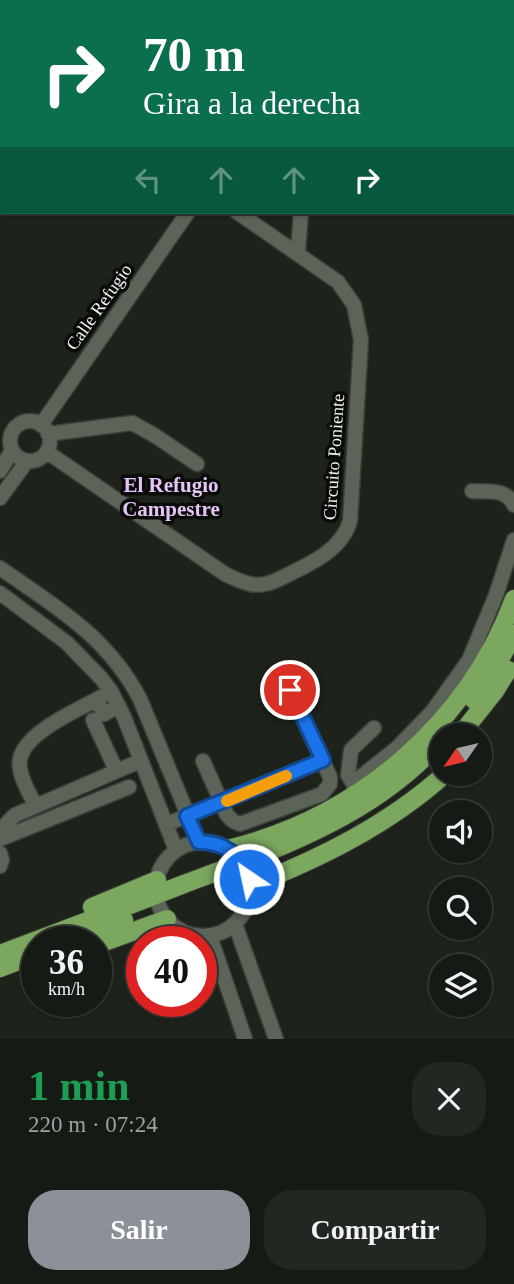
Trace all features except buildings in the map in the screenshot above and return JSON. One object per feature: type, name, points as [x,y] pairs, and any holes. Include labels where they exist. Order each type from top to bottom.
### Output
[{"type":"main road","points":[[452,723],[467,690],[491,651],[514,600]]},
{"type":"main road","points":[[455,723],[493,673],[514,634]]},
{"type":"main road","points":[[477,723],[482,708],[514,659]]},
{"type":"main road","points":[[462,723],[482,708]]},
{"type":"main road","points":[[228,849],[286,831],[343,802],[355,788],[429,745]]},
{"type":"main road","points":[[247,873],[300,838],[352,812],[397,781],[429,751]]},
{"type":"main road","points":[[0,954],[247,873],[309,846],[366,816],[403,790],[429,767]]},
{"type":"main road","points":[[247,873],[306,863],[357,837],[430,786]]},
{"type":"main road","points":[[103,926],[160,900]]},
{"type":"main road","points":[[0,944],[160,900]]},
{"type":"main road","points":[[112,934],[160,900]]},
{"type":"main road","points":[[0,968],[21,960]]},
{"type":"main road","points":[[0,980],[21,972]]},
{"type":"street","name":"Calle Refugio","points":[[45,429],[187,214]]},
{"type":"street","name":"Circuito Poniente","points":[[47,452],[242,583],[265,586],[275,582],[338,544],[350,521],[360,324],[354,305],[338,282],[240,214]]},
{"type":"street","points":[[298,253],[301,214]]},
{"type":"street","points":[[0,471],[12,450],[11,435],[15,429],[27,422],[45,429],[132,423],[197,464]]},
{"type":"street","points":[[12,450],[27,461],[38,459],[47,452],[50,440],[45,429]]},
{"type":"street","points":[[0,498],[27,461]]},
{"type":"street","points":[[472,491],[503,492],[514,505]]},
{"type":"street","points":[[374,728],[351,750],[348,775],[355,788],[432,712],[469,660],[496,595],[514,540]]},
{"type":"street","points":[[0,568],[72,619],[114,656],[140,699],[199,842]]},
{"type":"street","points":[[0,593],[67,643],[95,670],[111,691],[176,850]]},
{"type":"street","points":[[203,761],[227,815],[240,824],[322,794],[330,784],[330,777],[290,690]]},
{"type":"street","points":[[35,805],[20,768],[24,748],[44,730],[111,691]]},
{"type":"street","points":[[96,700],[116,771]]},
{"type":"street","points":[[99,717],[119,706]]},
{"type":"street","points":[[167,824],[323,760]]},
{"type":"street","points":[[0,838],[10,818],[64,792],[140,761]]},
{"type":"street","points":[[0,838],[129,787]]},
{"type":"street","points":[[64,792],[71,811]]},
{"type":"street","points":[[180,926],[160,900],[161,867],[176,850],[199,842],[214,843],[228,849],[247,873],[247,907],[235,924],[217,934]]},
{"type":"street","points":[[0,853],[0,866]]},
{"type":"street","points":[[235,924],[276,1039]]},
{"type":"street","points":[[217,957],[245,1039]]},
{"type":"slow traffic","points":[[227,801],[286,776]]},
{"type":"district","name":"El Refugio Campestre","points":[[171,497]]},
{"type":"route","points":[[249,879],[242,862],[228,849],[214,843],[199,842],[187,816],[323,760],[290,690]]}]
